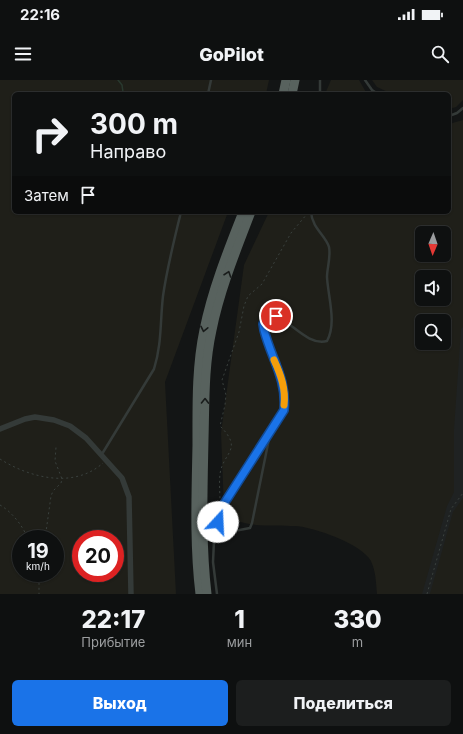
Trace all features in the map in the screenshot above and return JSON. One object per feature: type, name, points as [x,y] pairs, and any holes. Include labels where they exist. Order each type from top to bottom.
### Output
[{"type":"highway","points":[[283,92],[286,80]]},
{"type":"highway","points":[[292,92],[294,80]]},
{"type":"highway","points":[[200,594],[197,559],[197,376],[209,308],[242,214]]},
{"type":"highway","points":[[207,594],[204,572],[203,470],[205,377],[216,310],[250,214]]},
{"type":"street","points":[[0,429],[30,418],[54,420],[70,426],[86,438],[122,478],[129,497],[131,594]]},
{"type":"lane","points":[[208,92],[211,80]]},
{"type":"lane","points":[[320,80],[320,92]]},
{"type":"lane","points":[[365,80],[375,92]]},
{"type":"lane","points":[[451,115],[463,108]]},
{"type":"lane","points":[[104,458],[156,362],[161,345],[164,294],[180,214]]},
{"type":"lane","points":[[217,594],[213,562],[214,541],[220,510],[284,410],[285,396],[282,379],[266,338],[264,321],[271,316],[276,316],[283,319],[308,339],[321,343],[327,341],[331,335],[327,276],[329,245],[311,219],[310,214]]},
{"type":"lane","points":[[214,541],[228,532],[250,528],[270,431]]},
{"type":"path","points":[[220,510],[220,474],[231,451],[230,436],[220,426],[226,395],[222,380],[239,332],[244,306],[248,296],[262,284],[291,233],[308,214]]},
{"type":"path","points":[[46,530],[51,496],[53,491],[62,483],[62,479],[55,461],[56,447]]},
{"type":"path","points":[[0,459],[40,476],[62,479],[75,478],[87,474],[96,469],[104,458]]},
{"type":"path","points":[[426,594],[451,509],[463,493]]},
{"type":"path","points":[[0,505],[7,510],[23,530]]},
{"type":"path","points":[[39,582],[39,594]]},
{"type":"shaded area","points":[[0,80],[269,80],[266,92],[12,92],[12,214],[227,214],[165,382],[176,594],[0,594]]},
{"type":"shaded area","points":[[331,80],[359,80],[366,92],[326,92]]},
{"type":"shaded area","points":[[372,80],[463,80],[463,100],[456,107],[451,108],[451,92],[388,92],[377,87]]},
{"type":"shaded area","points":[[463,120],[463,327],[461,329],[454,429],[454,492],[447,506],[422,594],[377,594],[373,565],[366,555],[358,548],[325,533],[295,526],[254,525],[232,518],[224,509],[221,433],[244,265],[268,214],[451,214],[451,123]]},
{"type":"shaded area","points":[[463,306],[463,594],[401,594],[457,330]]},
{"type":"shaded area","points":[[463,498],[463,594],[430,594],[453,512]]},
{"type":"waterway","points":[[118,80],[122,85],[123,92]]},
{"type":"slow traffic","points":[[274,360],[282,379],[285,396],[284,405]]},
{"type":"route","points":[[218,522],[220,510],[256,451],[284,410],[285,396],[282,379],[266,338],[263,324],[267,318],[276,316]]}]
